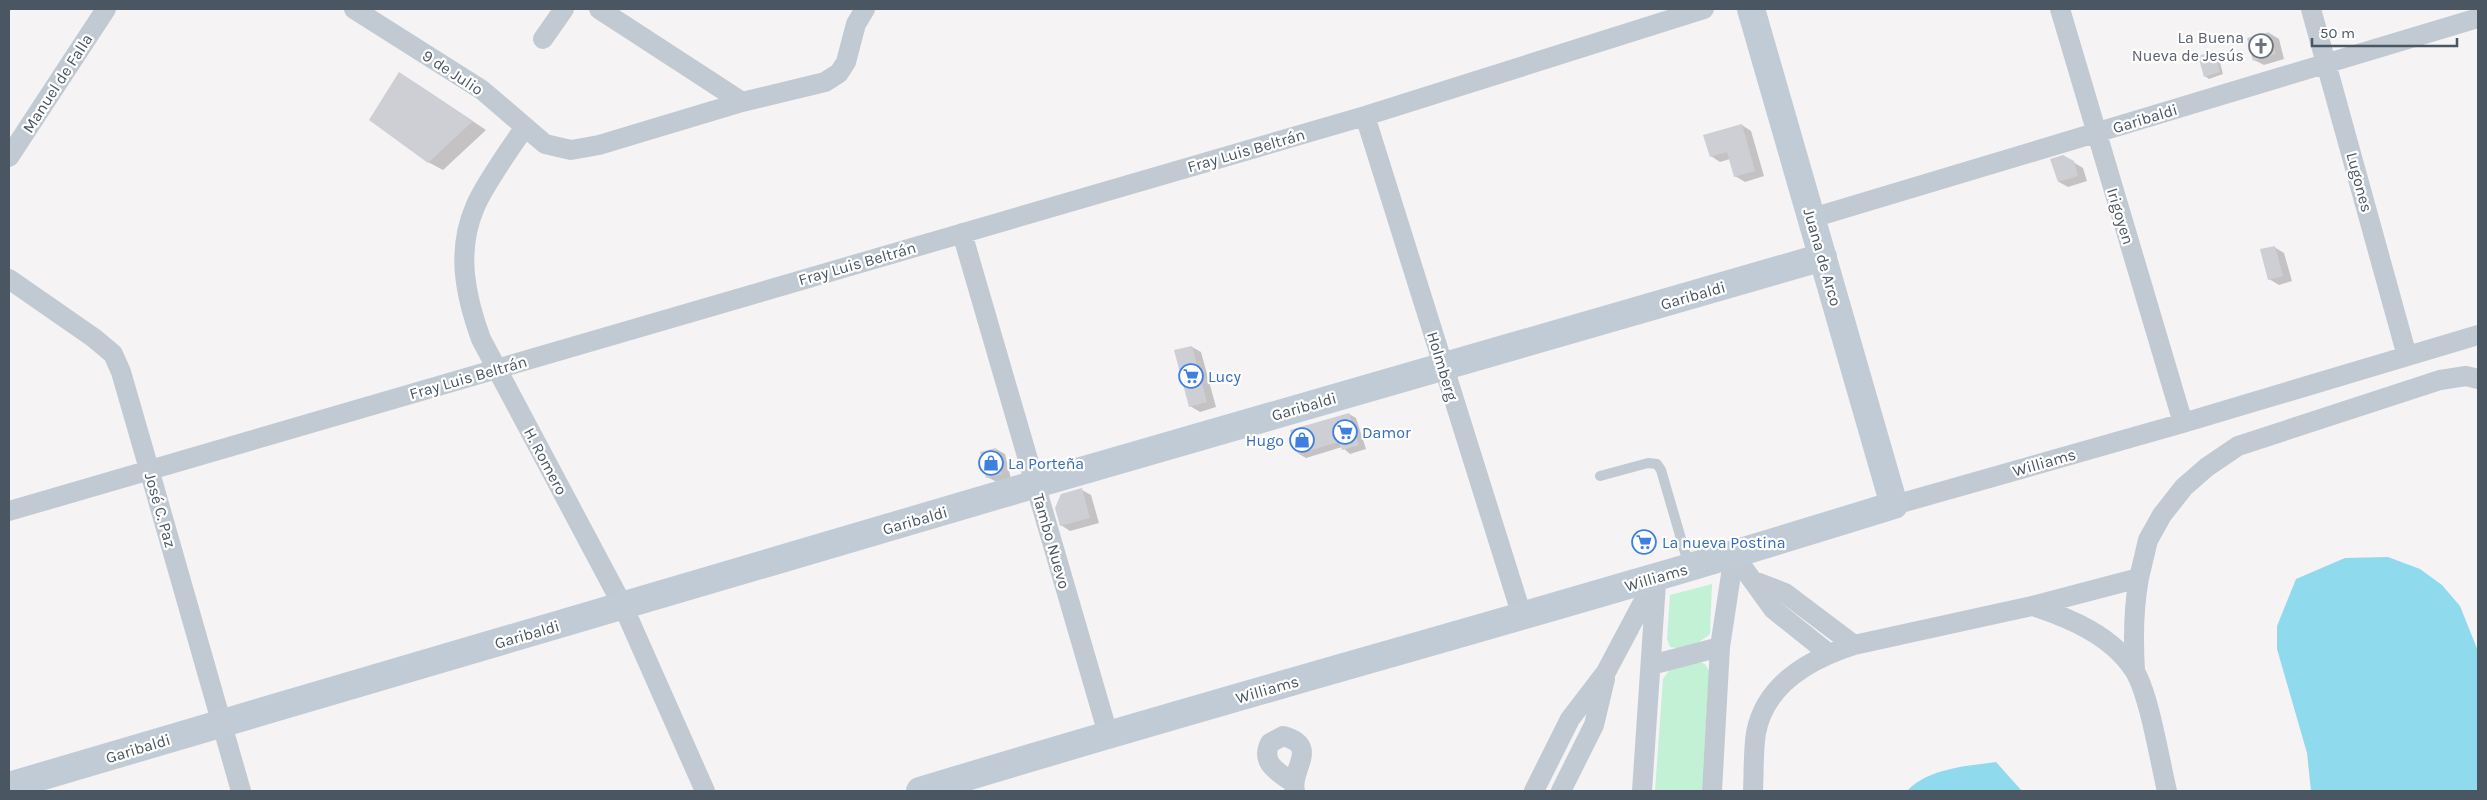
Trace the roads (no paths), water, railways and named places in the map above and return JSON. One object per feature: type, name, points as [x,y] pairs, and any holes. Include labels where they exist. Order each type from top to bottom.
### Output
[{"type":"street","name":"Manuel de Falla","points":[[9,157],[106,9]]},
{"type":"street","name":"9 de Julio","points":[[354,9],[482,90],[524,128],[545,144],[571,150],[583,149],[742,102]]},
{"type":"street","points":[[543,39],[564,9]]},
{"type":"street","points":[[599,9],[742,102],[825,82],[838,73],[846,62],[856,24],[865,9]]},
{"type":"street","name":"Fray Luis Beltrán","points":[[9,511],[1365,116],[1704,9]]},
{"type":"street","name":"Juana de Arco","points":[[1751,9],[1894,505]]},
{"type":"street","name":"Irigoyen","points":[[2060,9],[2183,423]]},
{"type":"street","name":"Lugones","points":[[2311,9],[2408,356]]},
{"type":"street","name":"Garibaldi","points":[[1812,218],[2478,18]]},
{"type":"street","name":"Holmberg","points":[[1365,116],[1522,616]]},
{"type":"street","name":"H. Romero","points":[[524,128],[475,206],[465,244],[465,285],[471,311],[481,339],[623,606],[705,791]]},
{"type":"street","name":"Tambo Nuevo","points":[[962,233],[1108,734]]},
{"type":"street","name":"Garibaldi","points":[[9,786],[1036,484],[1823,258]]},
{"type":"street","name":"José C. Paz","points":[[9,279],[94,338],[113,354],[121,372],[240,791]]},
{"type":"street","name":"Williams","points":[[920,791],[1108,734],[1734,555],[1894,505],[2183,423],[2478,335]]},
{"type":"street","points":[[2167,791],[2144,696],[2135,670],[2133,615],[2148,540],[2162,515],[2184,487],[2207,467],[2238,446],[2440,380],[2466,376],[2478,379]]},
{"type":"street","points":[[1734,555],[1773,609],[1828,653]]},
{"type":"street","points":[[1712,791],[1720,647],[1734,555]]},
{"type":"street","points":[[1642,791],[1657,576]]},
{"type":"street","points":[[1534,791],[1570,719],[1606,672],[1657,576]]},
{"type":"street","points":[[1753,791],[1756,733],[1765,709],[1778,688],[1797,670],[1828,653],[1854,645],[2032,606],[2140,578]]},
{"type":"street","points":[[1754,581],[1785,593],[1854,645]]},
{"type":"street","points":[[2032,606],[2062,615],[2097,635],[2115,648],[2135,670]]},
{"type":"street","points":[[1651,665],[1720,647]]},
{"type":"street","points":[[1561,791],[1594,725],[1606,672]]},
{"type":"lane","points":[[1600,476],[1648,463],[1657,464],[1661,470],[1689,567]]},
{"type":"water","points":[[2388,557],[2420,569],[2442,585],[2460,606],[2478,651],[2478,791],[2311,791],[2307,753],[2277,649],[2277,626],[2296,579],[2345,558]]},
{"type":"water","points":[[1996,762],[2022,791],[1907,791],[1926,777],[1949,769]]},
{"type":"place","name":"La Buena Nueva de Jesús","points":[[2261,46]]},
{"type":"place","name":"Lucy","points":[[1191,376]]},
{"type":"place","name":"Damor","points":[[1345,432]]},
{"type":"place","name":"Hugo","points":[[1302,440]]},
{"type":"place","name":"La Porteña","points":[[991,463]]},
{"type":"place","name":"La nueva Postina","points":[[1644,542]]}]
